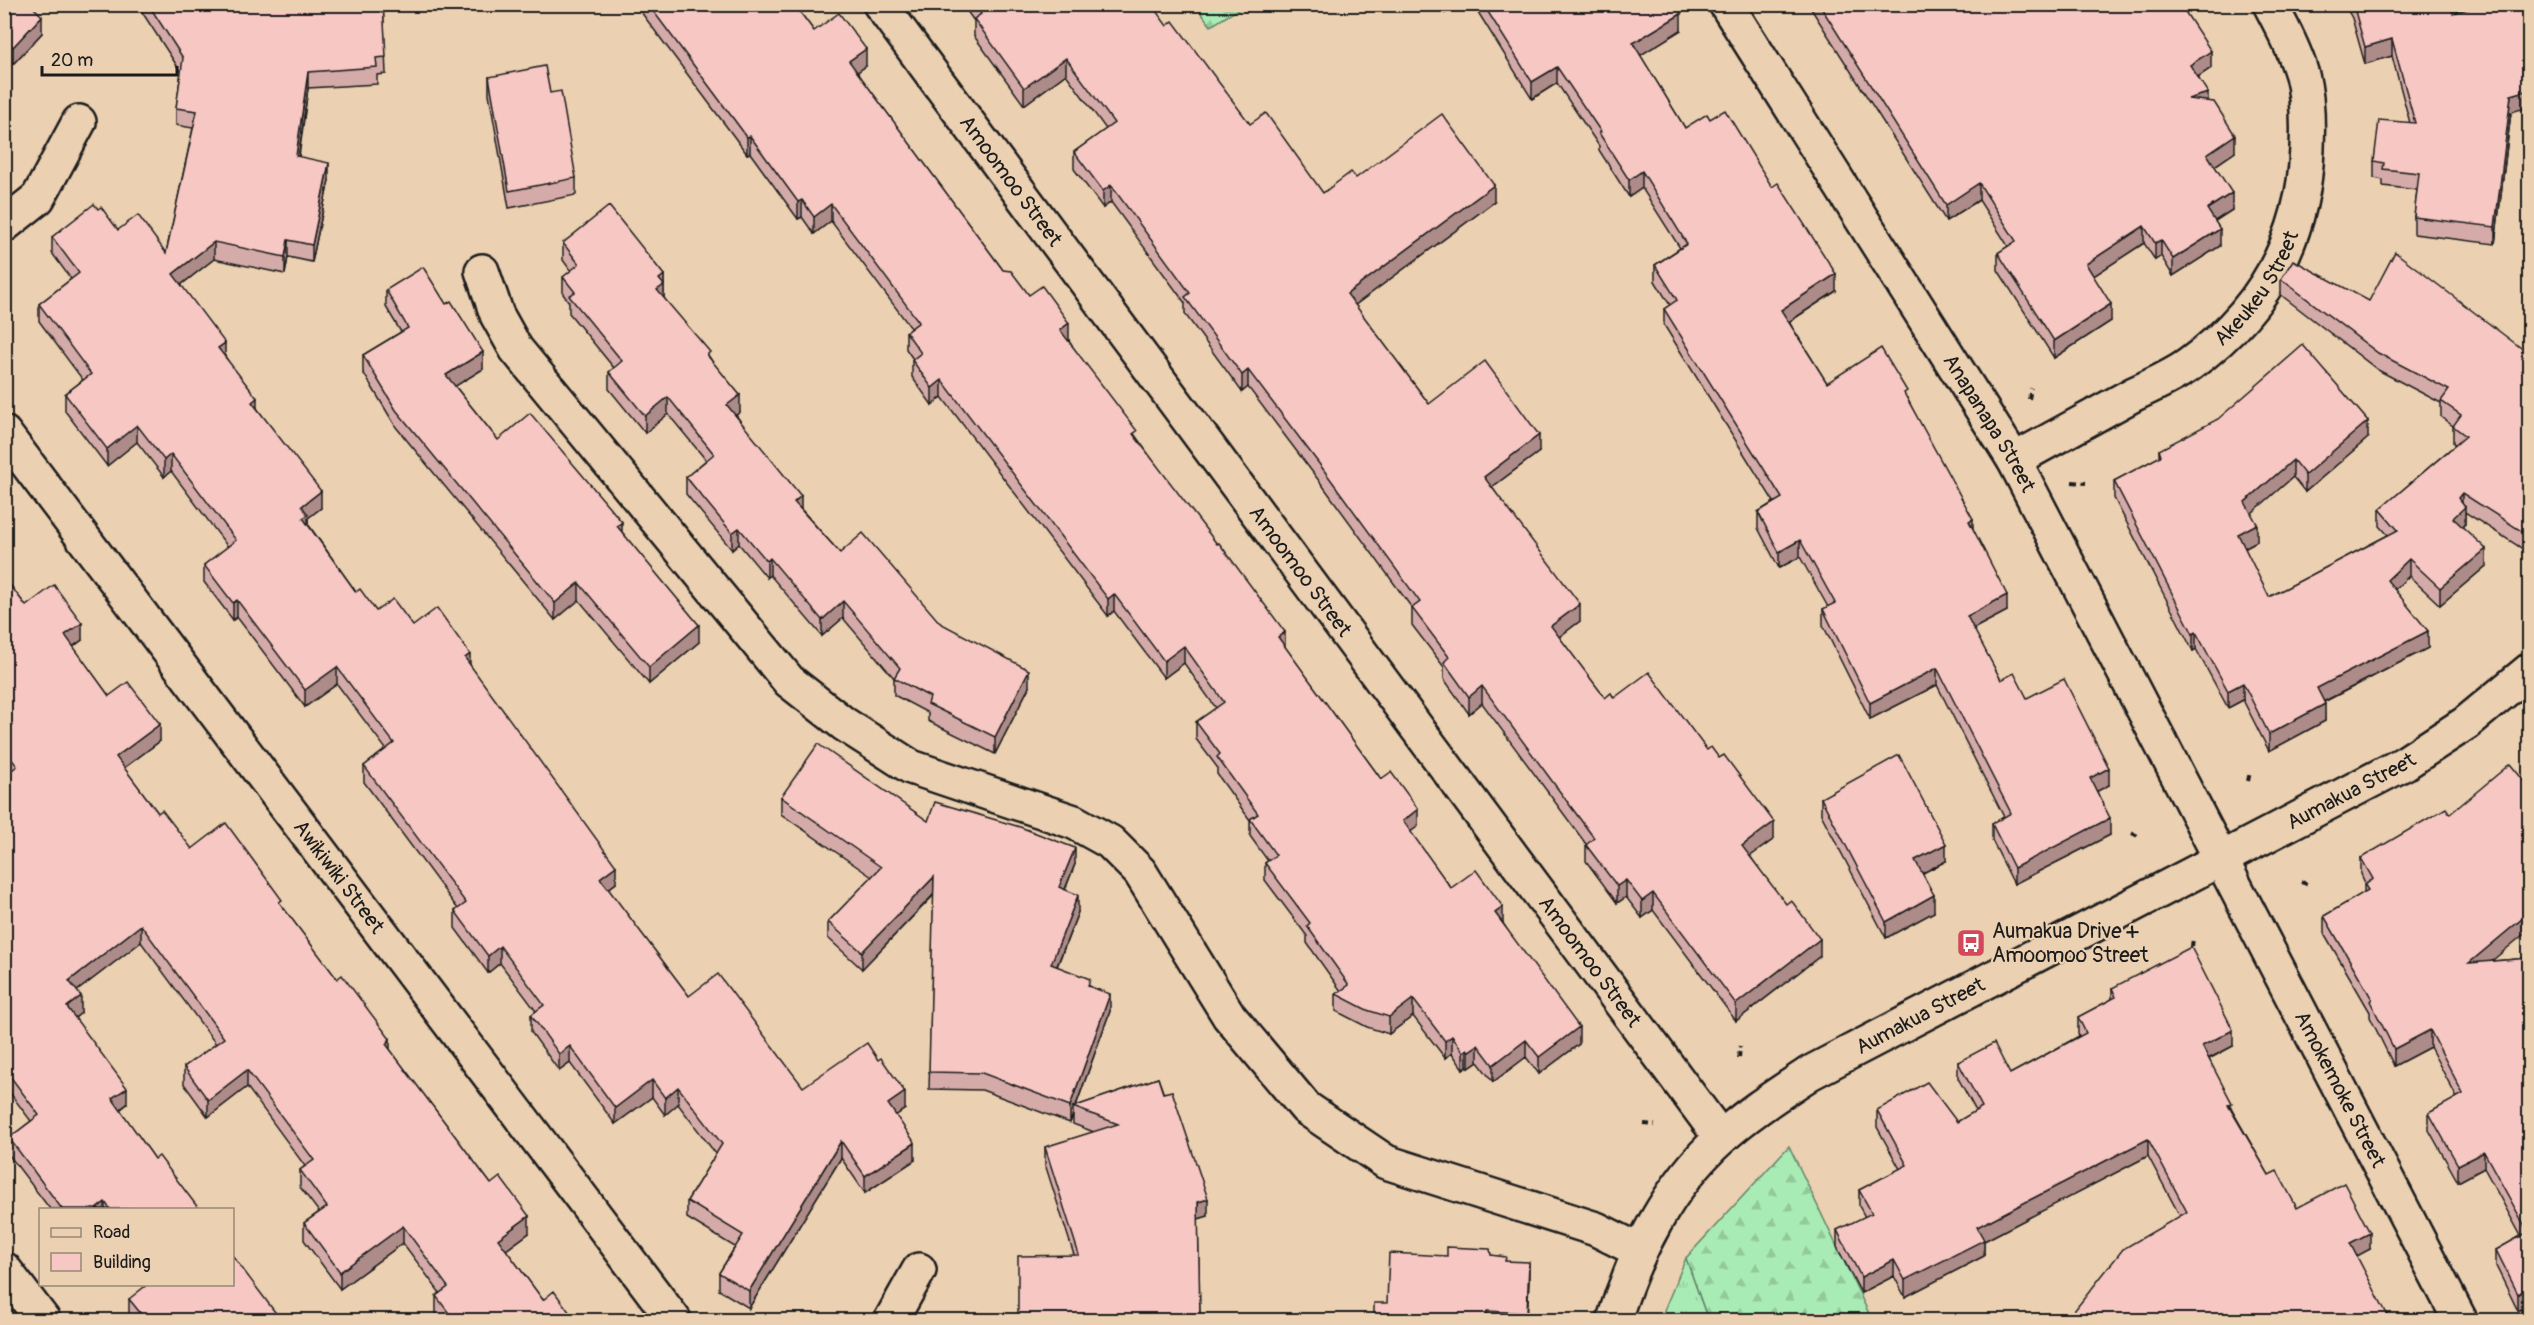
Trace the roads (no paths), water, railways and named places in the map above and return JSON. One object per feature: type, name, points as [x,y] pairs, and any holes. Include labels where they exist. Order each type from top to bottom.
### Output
[{"type":"street","name":"Amoomoo Street","points":[[880,4],[1721,1138]]},
{"type":"street","name":"Anapanapa Street","points":[[1726,4],[2014,460],[2221,859]]},
{"type":"street","name":"Akeukeu Street","points":[[2014,460],[2190,364],[2233,327],[2263,292],[2280,261],[2300,212],[2306,173],[2308,125],[2302,76],[2270,4]]},
{"type":"street","points":[[4,225],[38,198],[79,122]]},
{"type":"street","points":[[482,271],[497,315],[516,349],[789,681],[814,703],[911,767],[1074,822],[1110,842],[1140,872],[1229,1016],[1306,1108],[1386,1162],[1596,1229],[1640,1251]]},
{"type":"street","name":"Awikiwiki Street","points":[[4,434],[674,1320]]},
{"type":"street","name":"Aumakua Street","points":[[1614,1320],[1640,1251],[1684,1179],[1721,1138],[1810,1073],[2404,764],[2466,723],[2529,670]]},
{"type":"street","name":"Amokemoke Street","points":[[2221,859],[2460,1320]]},
{"type":"street","points":[[4,1269],[43,1320]]},
{"type":"street","points":[[891,1320],[919,1270]]},
{"type":"place","name":"Aumakua Drive + Amoomoo Street","points":[[1971,943]]}]
